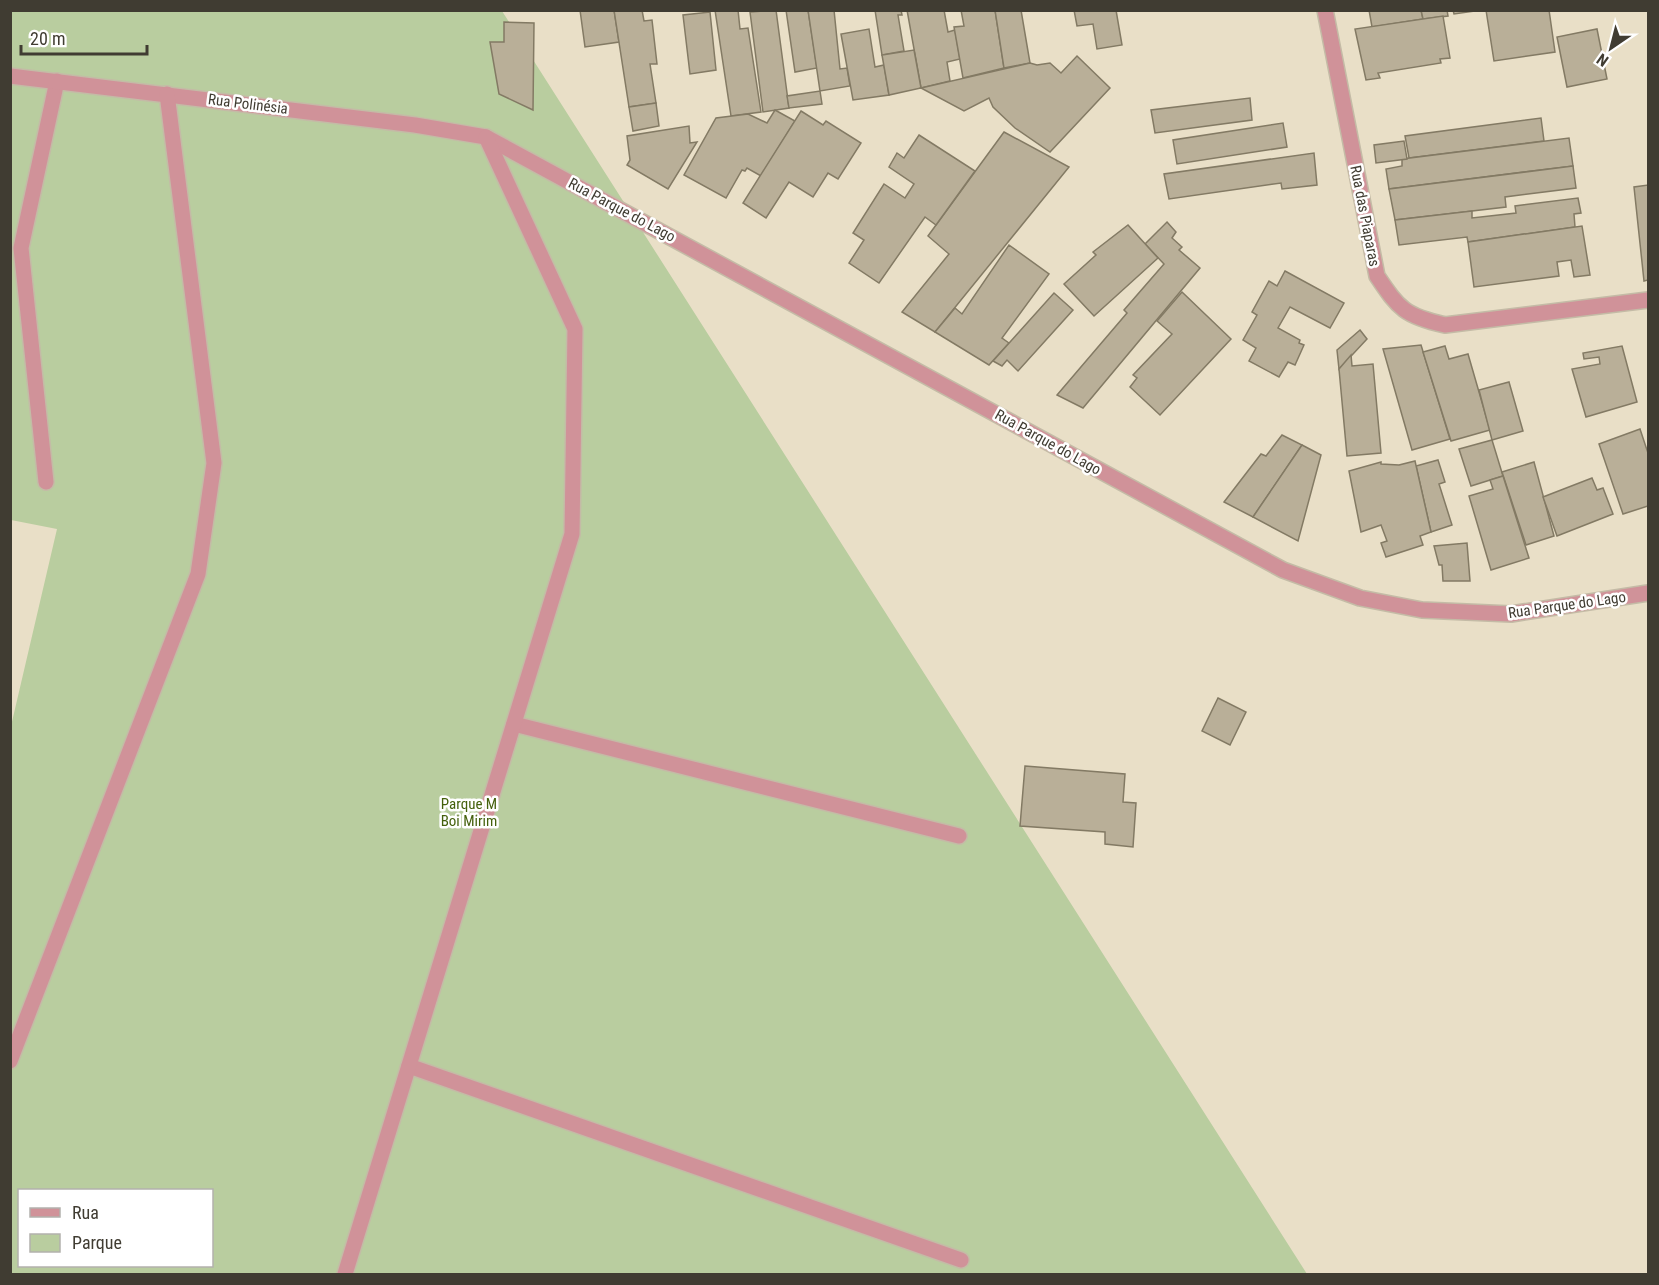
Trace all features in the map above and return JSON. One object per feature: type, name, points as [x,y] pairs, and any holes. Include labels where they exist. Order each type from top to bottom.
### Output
[{"type":"street","name":"Rua das Piaparas","points":[[1324,10],[1377,276],[1393,301],[1415,318],[1445,325],[1648,300]]},
{"type":"street","name":"Rua Polinésia","points":[[10,76],[415,125],[486,137]]},
{"type":"street","points":[[46,482],[21,248],[57,81]]},
{"type":"street","points":[[10,1061],[198,574],[214,463],[166,94]]},
{"type":"street","points":[[345,1275],[572,534],[575,329],[486,137]]},
{"type":"street","name":"Rua Parque do Lago","points":[[486,137],[1283,570],[1360,598],[1422,610],[1511,614],[1648,593]]},
{"type":"street","points":[[513,724],[959,836]]},
{"type":"street","points":[[409,1066],[961,1260]]},
{"type":"green space","name":"Parque M Boi Mirim","points":[[10,11],[502,11],[1307,1274],[11,1274],[11,726],[57,529],[11,520]]},
{"type":"building","points":[[580,10],[614,10],[619,42],[585,47]]},
{"type":"building","points":[[614,10],[642,10],[644,21],[652,20],[657,64],[650,64],[656,103],[629,107]]},
{"type":"building","points":[[715,10],[738,10],[740,29],[748,28],[761,112],[731,116]]},
{"type":"building","points":[[776,10],[789,108],[763,112],[750,12]]},
{"type":"building","points":[[786,10],[808,10],[817,68],[795,72]]},
{"type":"building","points":[[808,10],[834,10],[840,69],[847,68],[850,86],[820,91]]},
{"type":"building","points":[[875,10],[901,10],[902,15],[898,15],[904,51],[882,55]]},
{"type":"building","points":[[907,10],[944,10],[948,32],[955,30],[960,59],[947,62],[950,81],[921,88]]},
{"type":"building","points":[[961,10],[995,10],[1004,68],[963,78],[954,27],[964,26]]},
{"type":"building","points":[[995,10],[1021,10],[1030,63],[1004,68]]},
{"type":"building","points":[[1074,10],[1116,10],[1122,45],[1097,49],[1093,24],[1077,26]]},
{"type":"building","points":[[1369,10],[1421,10],[1423,19],[1372,27]]},
{"type":"building","points":[[1421,10],[1447,10],[1448,16],[1423,19]]},
{"type":"building","points":[[1453,10],[1482,10],[1454,14]]},
{"type":"building","points":[[1486,10],[1549,10],[1555,52],[1494,61]]},
{"type":"building","points":[[710,12],[716,70],[690,74],[683,15]]},
{"type":"building","points":[[1443,16],[1450,58],[1440,59],[1441,63],[1378,73],[1380,78],[1366,80],[1355,29]]},
{"type":"building","points":[[504,22],[534,23],[533,110],[499,94],[490,42],[504,42]]},
{"type":"building","points":[[869,29],[875,67],[884,65],[889,95],[853,100],[841,34]]},
{"type":"building","points":[[1597,29],[1607,79],[1567,87],[1557,37]]},
{"type":"building","points":[[914,50],[921,88],[889,95],[882,55]]},
{"type":"building","points":[[1077,56],[1110,88],[1050,152],[1015,128],[993,107],[989,98],[964,111],[921,88],[1030,63],[1037,65],[1050,63],[1061,73]]},
{"type":"building","points":[[820,91],[822,104],[789,108],[787,96]]},
{"type":"building","points":[[1250,98],[1252,120],[1155,133],[1151,110]]},
{"type":"building","points":[[656,103],[659,126],[633,131],[629,107]]},
{"type":"building","points":[[775,110],[795,121],[761,176],[747,168],[745,171],[742,170],[726,198],[684,175],[716,118],[748,114],[767,123]]},
{"type":"building","points":[[801,111],[823,125],[826,121],[861,143],[838,179],[828,173],[813,197],[789,182],[766,218],[743,203]]},
{"type":"building","points":[[1541,118],[1544,141],[1409,158],[1405,136]]},
{"type":"building","points":[[1283,123],[1287,147],[1177,164],[1173,140]]},
{"type":"building","points":[[689,126],[690,143],[697,142],[668,189],[627,165],[630,160],[627,136]]},
{"type":"building","points":[[1004,132],[1069,167],[935,332],[902,312],[949,254],[928,236]]},
{"type":"building","points":[[919,135],[975,171],[936,225],[925,217],[879,283],[849,263],[864,240],[853,233],[884,184],[905,198],[914,184],[889,167],[897,153],[904,158]]},
{"type":"building","points":[[1569,138],[1573,166],[1389,189],[1386,169],[1402,166],[1402,159]]},
{"type":"building","points":[[1404,141],[1407,159],[1376,163],[1374,145]]},
{"type":"building","points":[[1314,153],[1317,185],[1282,189],[1281,183],[1169,199],[1164,174]]},
{"type":"building","points":[[1573,166],[1576,188],[1505,197],[1506,207],[1395,220],[1389,189]]},
{"type":"building","points":[[1648,185],[1648,280],[1644,281],[1634,187]]},
{"type":"building","points":[[1578,198],[1581,213],[1574,214],[1575,227],[1468,242],[1467,237],[1399,245],[1395,220],[1472,211],[1472,218],[1516,213],[1515,206]]},
{"type":"building","points":[[1167,222],[1176,232],[1172,238],[1182,247],[1179,250],[1200,268],[1083,408],[1057,395],[1127,313],[1124,310],[1164,264],[1145,244]]},
{"type":"building","points":[[1128,225],[1158,258],[1094,316],[1064,284],[1096,255],[1093,252]]},
{"type":"building","points":[[1582,226],[1590,275],[1574,277],[1571,260],[1557,262],[1559,276],[1474,287],[1468,242]]},
{"type":"building","points":[[1009,245],[1049,274],[1002,338],[1009,343],[989,365],[935,332],[955,308],[962,314]]},
{"type":"building","points":[[1285,271],[1344,303],[1330,328],[1290,307],[1278,328],[1300,340],[1299,343],[1304,345],[1295,365],[1288,362],[1279,377],[1249,361],[1256,348],[1243,340],[1257,315],[1252,312],[1269,281],[1277,286]]},
{"type":"building","points":[[1182,292],[1231,339],[1160,415],[1130,387],[1137,378],[1133,375],[1172,334],[1157,321]]},
{"type":"building","points":[[1054,293],[1073,310],[1018,371],[1007,360],[1002,366],[993,361]]},
{"type":"building","points":[[1360,330],[1367,339],[1339,369],[1337,350]]},
{"type":"building","points":[[1421,345],[1450,439],[1412,450],[1383,349]]},
{"type":"building","points":[[1445,346],[1449,359],[1468,354],[1490,430],[1451,441],[1423,352]]},
{"type":"building","points":[[1622,346],[1637,402],[1586,417],[1572,369],[1600,364],[1599,357],[1584,359],[1583,353]]},
{"type":"building","points":[[1351,355],[1352,366],[1373,364],[1381,453],[1347,456],[1339,369]]},
{"type":"building","points":[[1509,382],[1523,431],[1492,440],[1479,390]]},
{"type":"building","points":[[1640,429],[1648,453],[1648,506],[1623,514],[1599,444]]},
{"type":"building","points":[[1282,435],[1302,445],[1253,517],[1224,502],[1261,454],[1266,456]]},
{"type":"building","points":[[1492,440],[1503,476],[1471,486],[1459,449]]},
{"type":"building","points":[[1302,445],[1321,455],[1298,541],[1253,517]]},
{"type":"building","points":[[1438,460],[1445,482],[1439,484],[1452,525],[1431,532],[1416,466]]},
{"type":"building","points":[[1415,461],[1431,532],[1420,536],[1423,545],[1386,557],[1381,543],[1387,541],[1381,525],[1361,532],[1349,471],[1381,462],[1381,464],[1399,465]]},
{"type":"building","points":[[1534,462],[1554,536],[1526,545],[1502,472]]},
{"type":"building","points":[[1503,476],[1529,558],[1491,570],[1469,496],[1493,489],[1490,480]]},
{"type":"building","points":[[1592,478],[1597,490],[1603,488],[1613,514],[1557,536],[1543,497]]},
{"type":"building","points":[[1467,543],[1470,581],[1443,581],[1442,565],[1439,565],[1434,546]]},
{"type":"building","points":[[1218,698],[1246,712],[1230,745],[1202,731]]},
{"type":"building","points":[[1025,766],[1125,774],[1123,802],[1136,803],[1133,847],[1105,844],[1105,832],[1020,826]]}]
